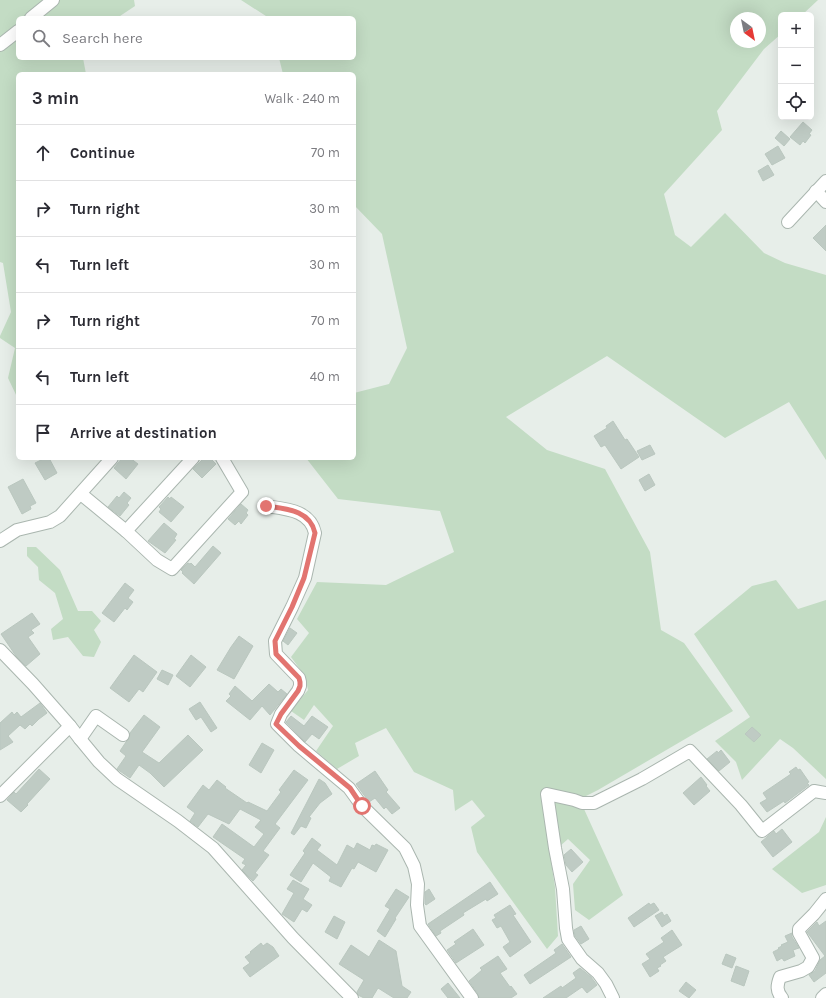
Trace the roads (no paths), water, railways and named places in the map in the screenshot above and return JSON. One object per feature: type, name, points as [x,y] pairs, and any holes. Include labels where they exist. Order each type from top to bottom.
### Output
[{"type":"street","points":[[33,16],[53,0]]},
{"type":"street","points":[[0,45],[16,33]]},
{"type":"street","points":[[788,222],[826,181]]},
{"type":"street","points":[[816,191],[826,202]]},
{"type":"street","points":[[0,541],[17,530],[50,522],[60,516],[110,460]]},
{"type":"street","points":[[126,531],[191,460]]},
{"type":"street","points":[[81,494],[126,531],[157,560],[172,569],[242,492],[223,460]]},
{"type":"street","points":[[266,506],[290,510],[304,515],[313,526],[315,533],[304,578],[292,607],[275,641],[276,654],[299,678],[300,682],[298,691],[281,714],[276,724],[299,746],[350,788],[362,806],[405,848],[416,872],[418,884],[417,905],[420,926],[472,998]]},
{"type":"street","points":[[0,650],[33,684],[99,762],[117,779],[178,821],[213,848],[293,938],[352,998]]},
{"type":"street","points":[[80,739],[96,716],[123,735]]},
{"type":"street","points":[[0,796],[70,726]]},
{"type":"street","points":[[614,998],[598,973],[582,959],[568,939],[563,889],[547,794],[582,803],[594,803],[642,779],[690,752],[741,804],[762,831],[814,791],[826,793]]},
{"type":"street","points":[[782,998],[779,994],[777,985],[780,977],[805,969],[808,967],[813,958],[799,933],[799,929],[826,899]]},
{"type":"street","points":[[822,998],[826,994]]}]
